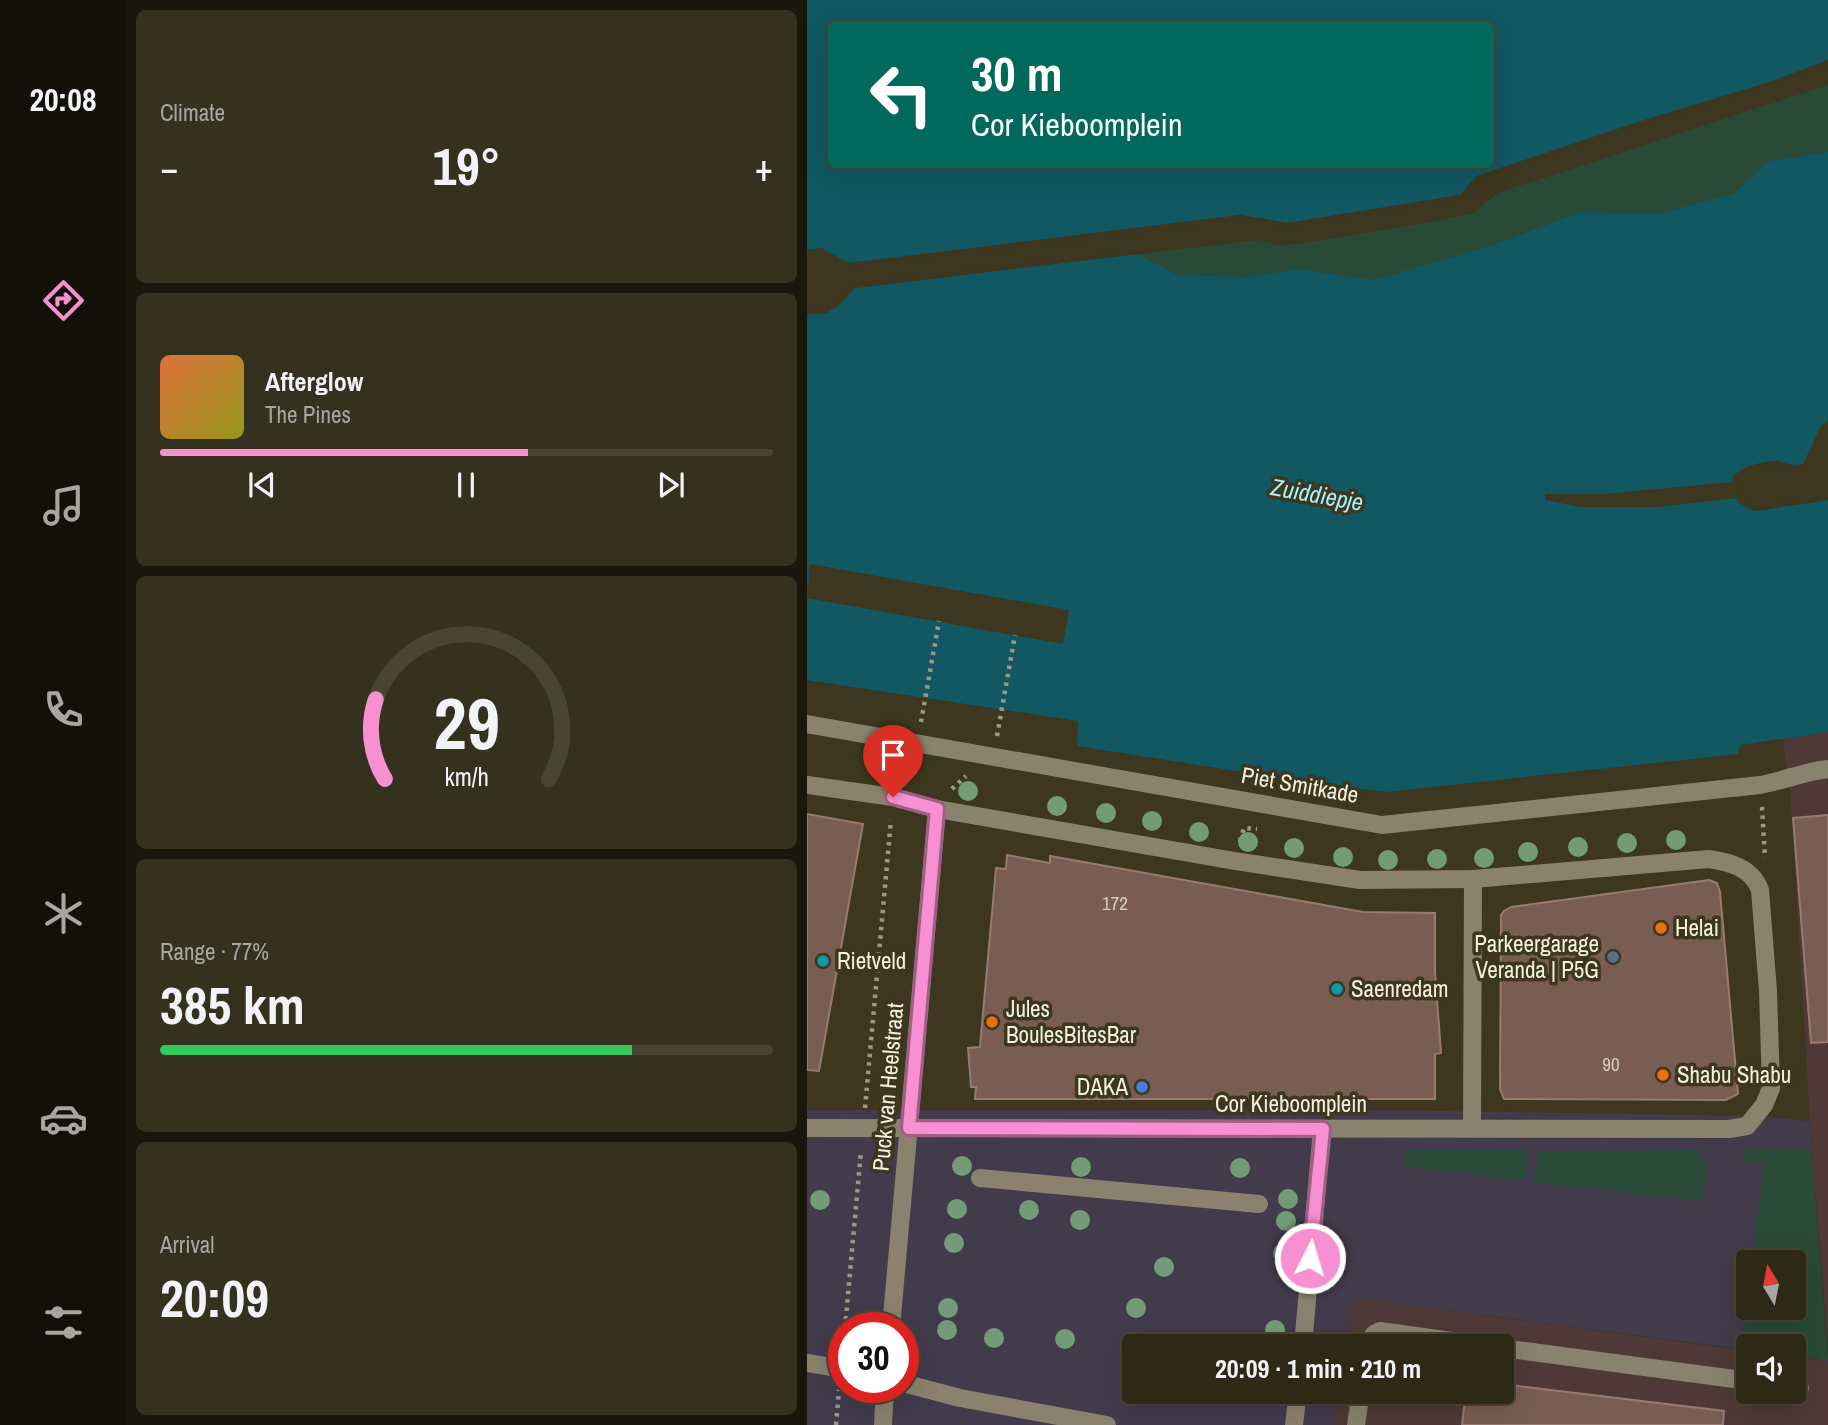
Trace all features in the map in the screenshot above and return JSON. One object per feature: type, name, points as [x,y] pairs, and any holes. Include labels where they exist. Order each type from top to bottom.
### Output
[{"type":"street","name":"Piet Smitkade","points":[[807,723],[1382,825],[1760,785],[1788,780],[1813,770],[1828,769]]},
{"type":"street","points":[[807,785],[893,797],[937,809],[1221,859],[1360,880],[1473,879],[1709,859],[1727,862],[1750,875]]},
{"type":"street","name":"Puck van Heelstraat","points":[[892,1312],[937,809]]},
{"type":"street","name":"Cor Kieboomplein","points":[[807,1128],[1729,1129],[1747,1126],[1764,1105],[1771,1088],[1772,1073],[1760,890],[1757,881],[1750,875]]},
{"type":"street","points":[[1472,1128],[1473,879]]},
{"type":"street","points":[[1304,1334],[1323,1129]]},
{"type":"street","points":[[980,1178],[1259,1204]]},
{"type":"street","points":[[1374,1334],[1380,1331],[1402,1334]]},
{"type":"street","points":[[1514,1350],[1736,1379]]},
{"type":"street","points":[[807,1363],[828,1366]]},
{"type":"street","points":[[919,1386],[960,1398],[1107,1425]]},
{"type":"street","points":[[882,1425],[884,1403]]},
{"type":"street","points":[[1294,1425],[1296,1404]]},
{"type":"street","points":[[1356,1425],[1359,1404]]},
{"type":"path","points":[[925,699],[939,621]]},
{"type":"path","points":[[1002,710],[1015,635]]},
{"type":"path","points":[[1750,875],[1765,859],[1760,785]]},
{"type":"path","name":"Puck van Heelstraat","points":[[846,1312],[893,797]]},
{"type":"shaded area","points":[[1828,644],[1828,1347],[1810,1121],[1791,804],[1773,654]]},
{"type":"shaded area","points":[[807,1110],[1385,1110],[1755,1116],[1810,1121],[1828,1361],[1806,1358],[1806,1334],[1736,1334],[1736,1348],[1354,1298],[1348,1334],[1122,1334],[1122,1404],[1337,1404],[1334,1425],[807,1425]]},
{"type":"shaded area","points":[[1354,1298],[1736,1349],[1736,1404],[1806,1404],[1806,1358],[1828,1361],[1828,1425],[1334,1425],[1337,1404],[1514,1404],[1514,1334],[1348,1334]]},
{"type":"green space","points":[[1828,85],[1828,235],[1610,314],[911,281],[1259,240],[1277,245],[1297,244],[1474,213],[1497,193]]},
{"type":"green space","points":[[1405,1150],[1528,1150],[1525,1180],[1404,1166]]},
{"type":"green space","points":[[1699,1150],[1705,1168],[1702,1201],[1534,1182],[1538,1151]]},
{"type":"green space","points":[[1745,1150],[1811,1150],[1828,1360],[1806,1357],[1806,1334],[1744,1334],[1746,1320],[1806,1320],[1806,1250],[1753,1250],[1764,1163],[1742,1161]]},
{"type":"water","points":[[807,0],[1828,0],[1828,60],[1770,82],[1635,123],[1477,176],[1460,195],[1288,223],[1240,215],[1070,239],[848,263],[821,248],[807,250]]},
{"type":"water","name":"Zuiddiepje","points":[[1828,152],[1828,421],[1821,426],[1803,464],[1774,461],[1755,464],[1734,475],[1733,491],[1739,503],[1755,511],[1828,500],[1828,732],[1740,745],[1738,754],[1386,792],[1077,746],[1078,721],[807,680],[807,314],[829,311],[855,288],[1138,254],[1177,275],[1248,277],[1299,269],[1373,280],[1491,246],[1581,212],[1657,214],[1734,194],[1769,161]]},
{"type":"pier","points":[[1828,60],[1829,64],[1771,85],[1479,179],[1461,199],[1288,227],[1240,219],[1070,242],[848,266],[820,252],[807,253],[807,250],[821,248],[848,263],[1240,215],[1288,223],[1460,195],[1477,176],[1635,123],[1770,82]]},
{"type":"pier","points":[[1138,251],[1144,253],[855,288],[838,306],[825,314],[807,314],[807,310],[824,311],[836,304],[854,284]]},
{"type":"pier","points":[[1778,461],[1791,466],[1807,463],[1804,467],[1791,469],[1778,465],[1749,469],[1737,477],[1736,490],[1742,500],[1756,507],[1828,497],[1828,500],[1755,511],[1739,503],[1737,498],[1657,507],[1581,507],[1545,500],[1545,494],[1603,494],[1733,482],[1734,475],[1748,466]]},
{"type":"pier","points":[[810,564],[1069,610],[1063,644],[807,598]]},
{"type":"building","name":"Rietveld","points":[[807,814],[863,824],[819,1071],[807,1070]]},
{"type":"building","points":[[1828,815],[1828,1042],[1811,1043],[1793,818]]},
{"type":"building","name":"Saenredam","points":[[1007,855],[1050,863],[1050,856],[1363,912],[1435,913],[1435,972],[1441,1053],[1435,1054],[1435,1099],[975,1099],[976,1087],[971,1087],[968,1048],[980,1047],[996,868],[1006,869]]},
{"type":"building","name":"Parkeergarage Veranda | P5G","points":[[1709,880],[1717,883],[1720,892],[1738,1094],[1726,1100],[1504,1099],[1500,1089],[1501,915],[1504,911],[1511,907]]},
{"type":"building","points":[[1514,1385],[1724,1411],[1723,1425],[1462,1425],[1464,1404],[1514,1404]]},
{"type":"place","name":"Helai","points":[[1661,928]]},
{"type":"place","name":"Parkeergarage Veranda | P5G","points":[[1613,957]]},
{"type":"place","name":"Rietveld","points":[[823,961]]},
{"type":"place","name":"Saenredam","points":[[1337,989]]},
{"type":"place","name":"Jules BoulesBitesBar","points":[[992,1022]]},
{"type":"place","name":"Shabu Shabu","points":[[1663,1075]]},
{"type":"place","name":"DAKA","points":[[1142,1087]]},
{"type":"route","points":[[893,797],[937,809],[909,1128],[1323,1129],[1310,1258]]}]
